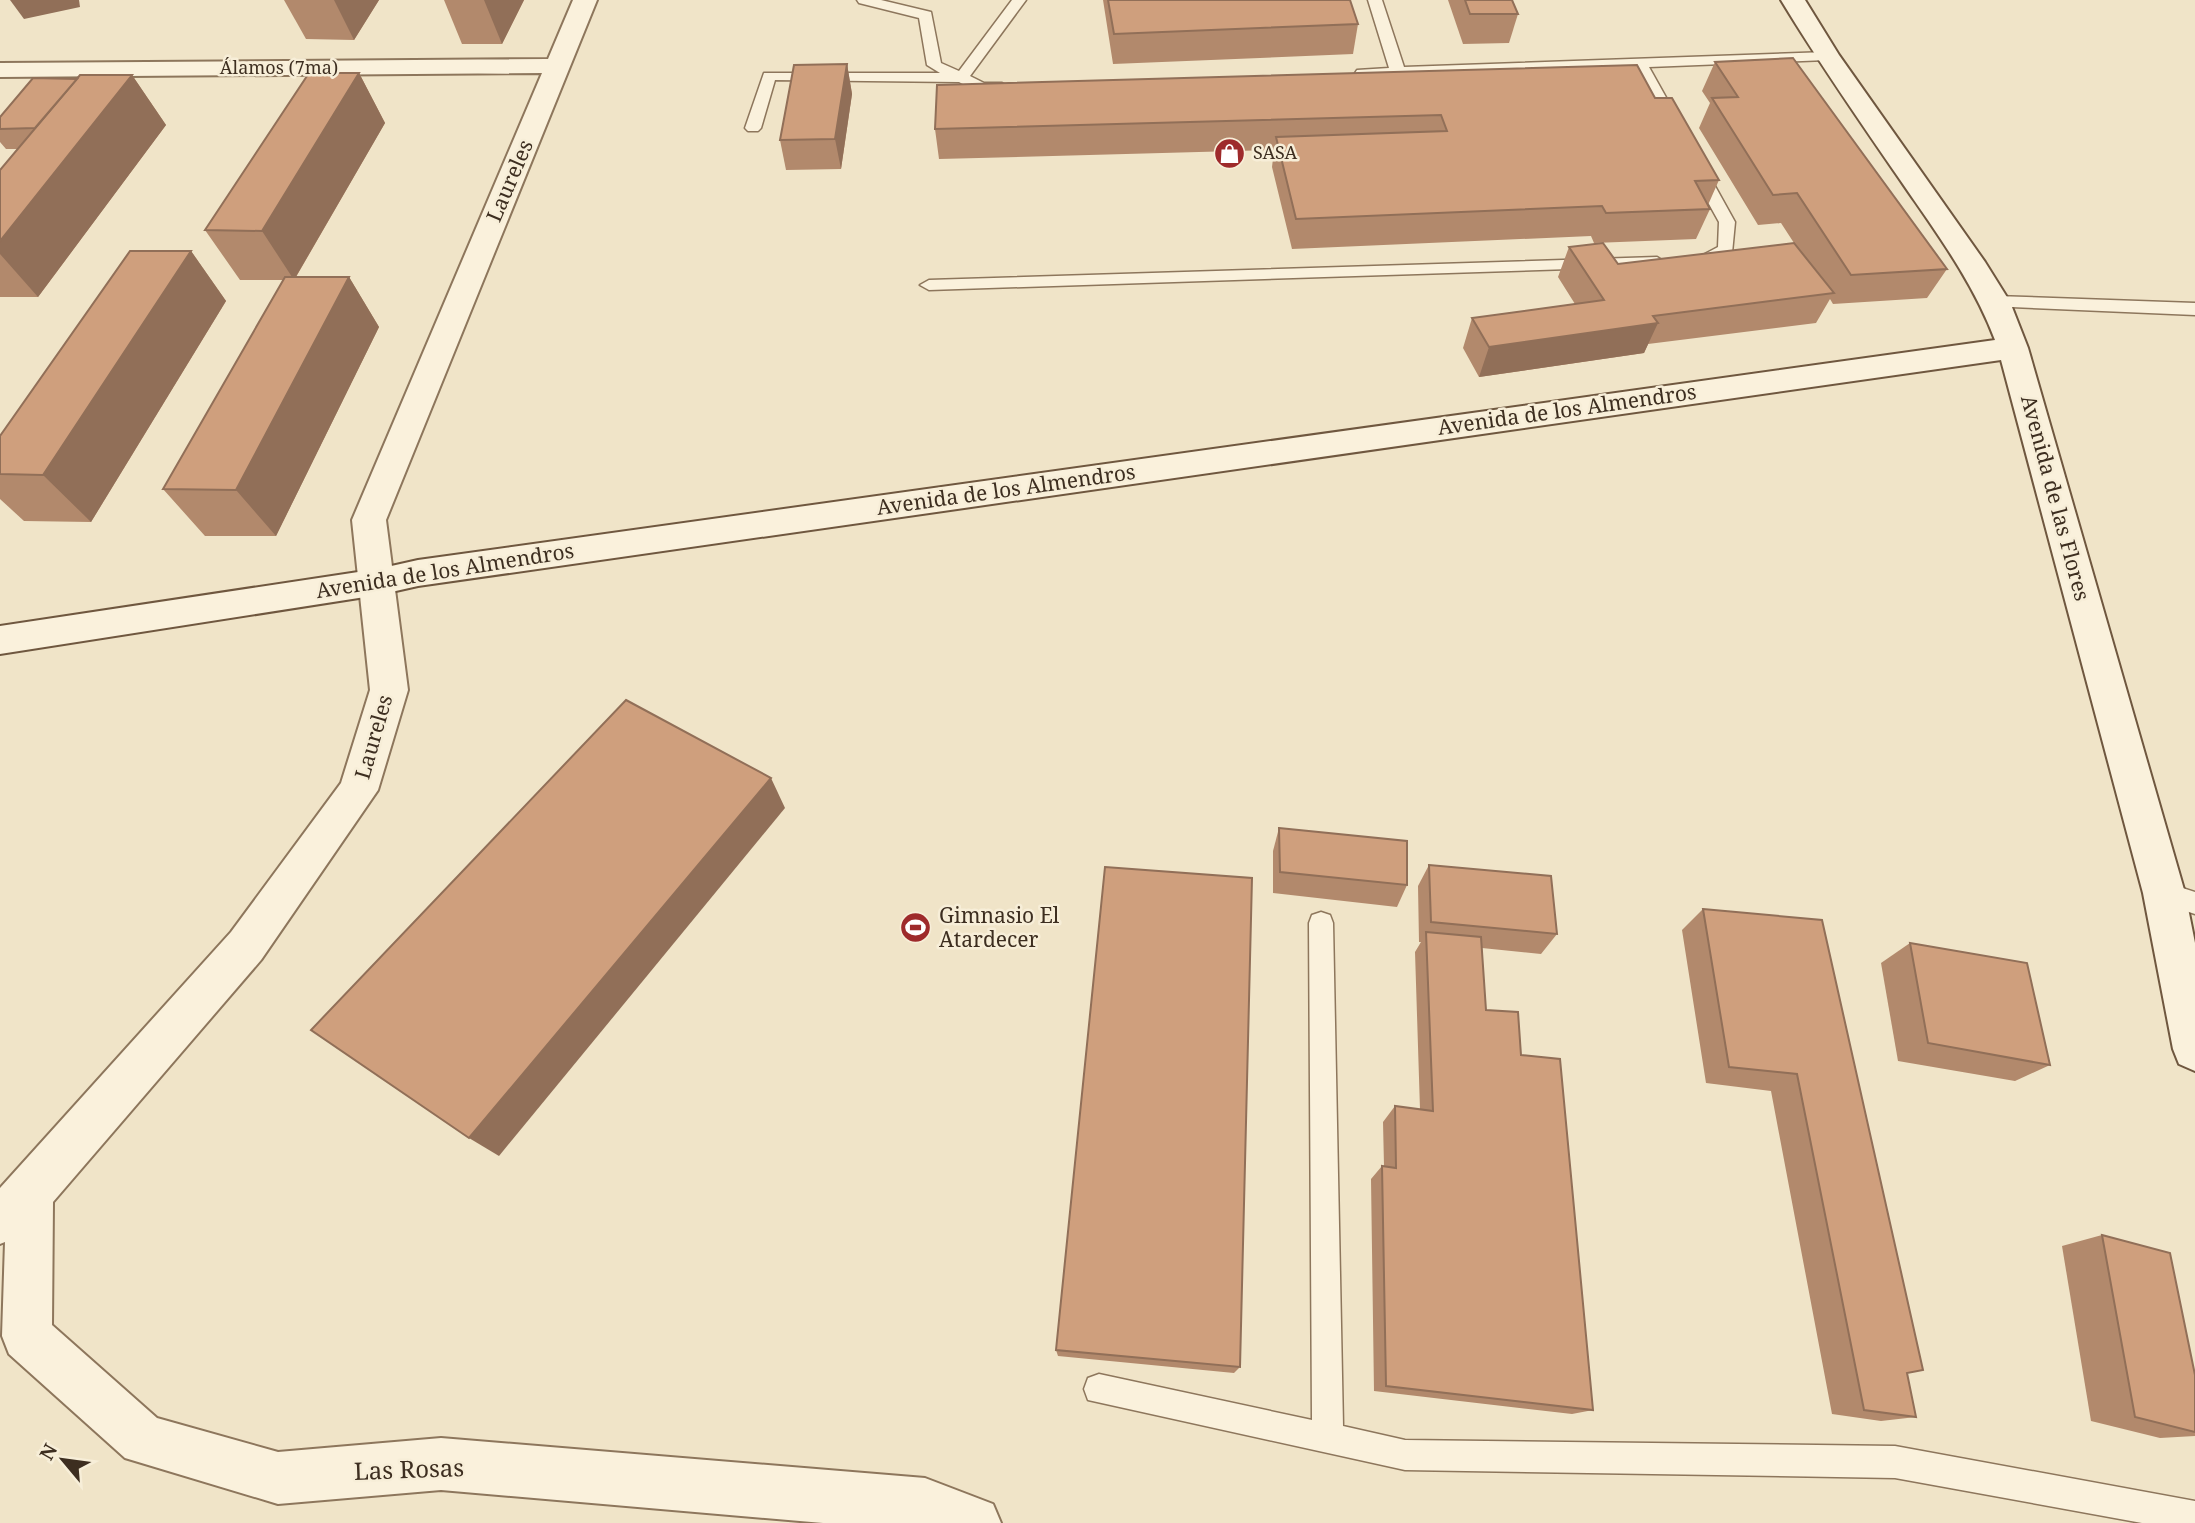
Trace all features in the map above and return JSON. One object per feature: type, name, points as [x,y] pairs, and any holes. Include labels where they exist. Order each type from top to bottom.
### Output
[{"type":"street","name":"Laureles","points":[[15,1206],[246,946],[358,790],[389,690],[369,520],[585,0]]},
{"type":"street","name":"Avenida de las Flores","points":[[1793,0],[1827,56],[1971,262],[1995,302],[2013,348],[2180,898],[2195,1049]]},
{"type":"street","name":"Álamos (7ma)","points":[[0,70],[558,66]]},
{"type":"street","name":"Avenida de los Almendros","points":[[0,640],[378,582],[418,573],[2013,348]]},
{"type":"street","name":"Las Rosas","points":[[15,1206],[27,1336],[143,1440],[278,1478],[441,1464],[925,1505],[974,1523]]},
{"type":"lane","points":[[864,0],[926,15],[934,65],[982,88],[1023,86]]},
{"type":"lane","points":[[961,78],[1019,0]]},
{"type":"lane","points":[[1375,0],[1398,72]]},
{"type":"lane","points":[[1343,74],[1827,56]]},
{"type":"lane","points":[[929,285],[1704,261],[1727,249],[1727,222],[1640,63]]},
{"type":"lane","points":[[753,128],[769,76],[961,78]]},
{"type":"lane","points":[[1995,302],[2195,309]]},
{"type":"lane","points":[[1321,923],[1328,1439]]},
{"type":"lane","points":[[1099,1389],[1405,1455],[1895,1461],[2195,1517]]},
{"type":"building","points":[[1108,0],[1350,0],[1358,24],[1114,34]]},
{"type":"building","points":[[1465,0],[1512,0],[1518,14],[1470,14]]},
{"type":"building","points":[[1793,58],[1947,269],[1851,275],[1797,193],[1773,195],[1712,98],[1738,97],[1715,62]]},
{"type":"building","points":[[847,64],[835,139],[780,140],[794,65]]},
{"type":"building","points":[[1637,65],[1655,98],[1672,98],[1719,180],[1695,181],[1710,209],[1606,213],[1602,206],[1296,219],[1276,137],[1447,131],[1441,115],[935,129],[937,85]]},
{"type":"building","points":[[309,73],[359,73],[262,231],[205,230]]},
{"type":"building","points":[[80,75],[132,75],[0,241],[0,170]]},
{"type":"building","points":[[33,78],[77,79],[35,128],[0,129],[0,117]]},
{"type":"building","points":[[1603,243],[1618,264],[1794,243],[1834,293],[1653,316],[1658,323],[1489,347],[1472,318],[1604,300],[1569,247]]},
{"type":"building","points":[[130,251],[191,251],[43,475],[0,474],[0,436]]},
{"type":"building","points":[[285,277],[349,277],[236,490],[163,489]]},
{"type":"building","points":[[626,700],[771,778],[469,1138],[311,1030]]},
{"type":"building","points":[[1279,828],[1407,841],[1407,885],[1280,872]]},
{"type":"building","points":[[1429,865],[1551,876],[1557,934],[1431,922]]},
{"type":"building","points":[[1105,867],[1252,878],[1240,1367],[1056,1350]]},
{"type":"building","points":[[1703,909],[1822,920],[1923,1370],[1907,1373],[1916,1417],[1864,1410],[1797,1074],[1729,1067]]},
{"type":"building","points":[[1426,932],[1481,937],[1486,1010],[1518,1012],[1521,1055],[1560,1059],[1593,1410],[1386,1386],[1382,1166],[1396,1168],[1395,1106],[1433,1111]]},
{"type":"building","points":[[1910,943],[2027,963],[2050,1065],[1928,1043]]},
{"type":"building","points":[[2102,1235],[2170,1253],[2195,1375],[2195,1432],[2135,1417]]},
{"type":"place","name":"SASA","points":[[1230,153]]},
{"type":"place","name":"Gimnasio El Atardecer","points":[[916,928]]}]
